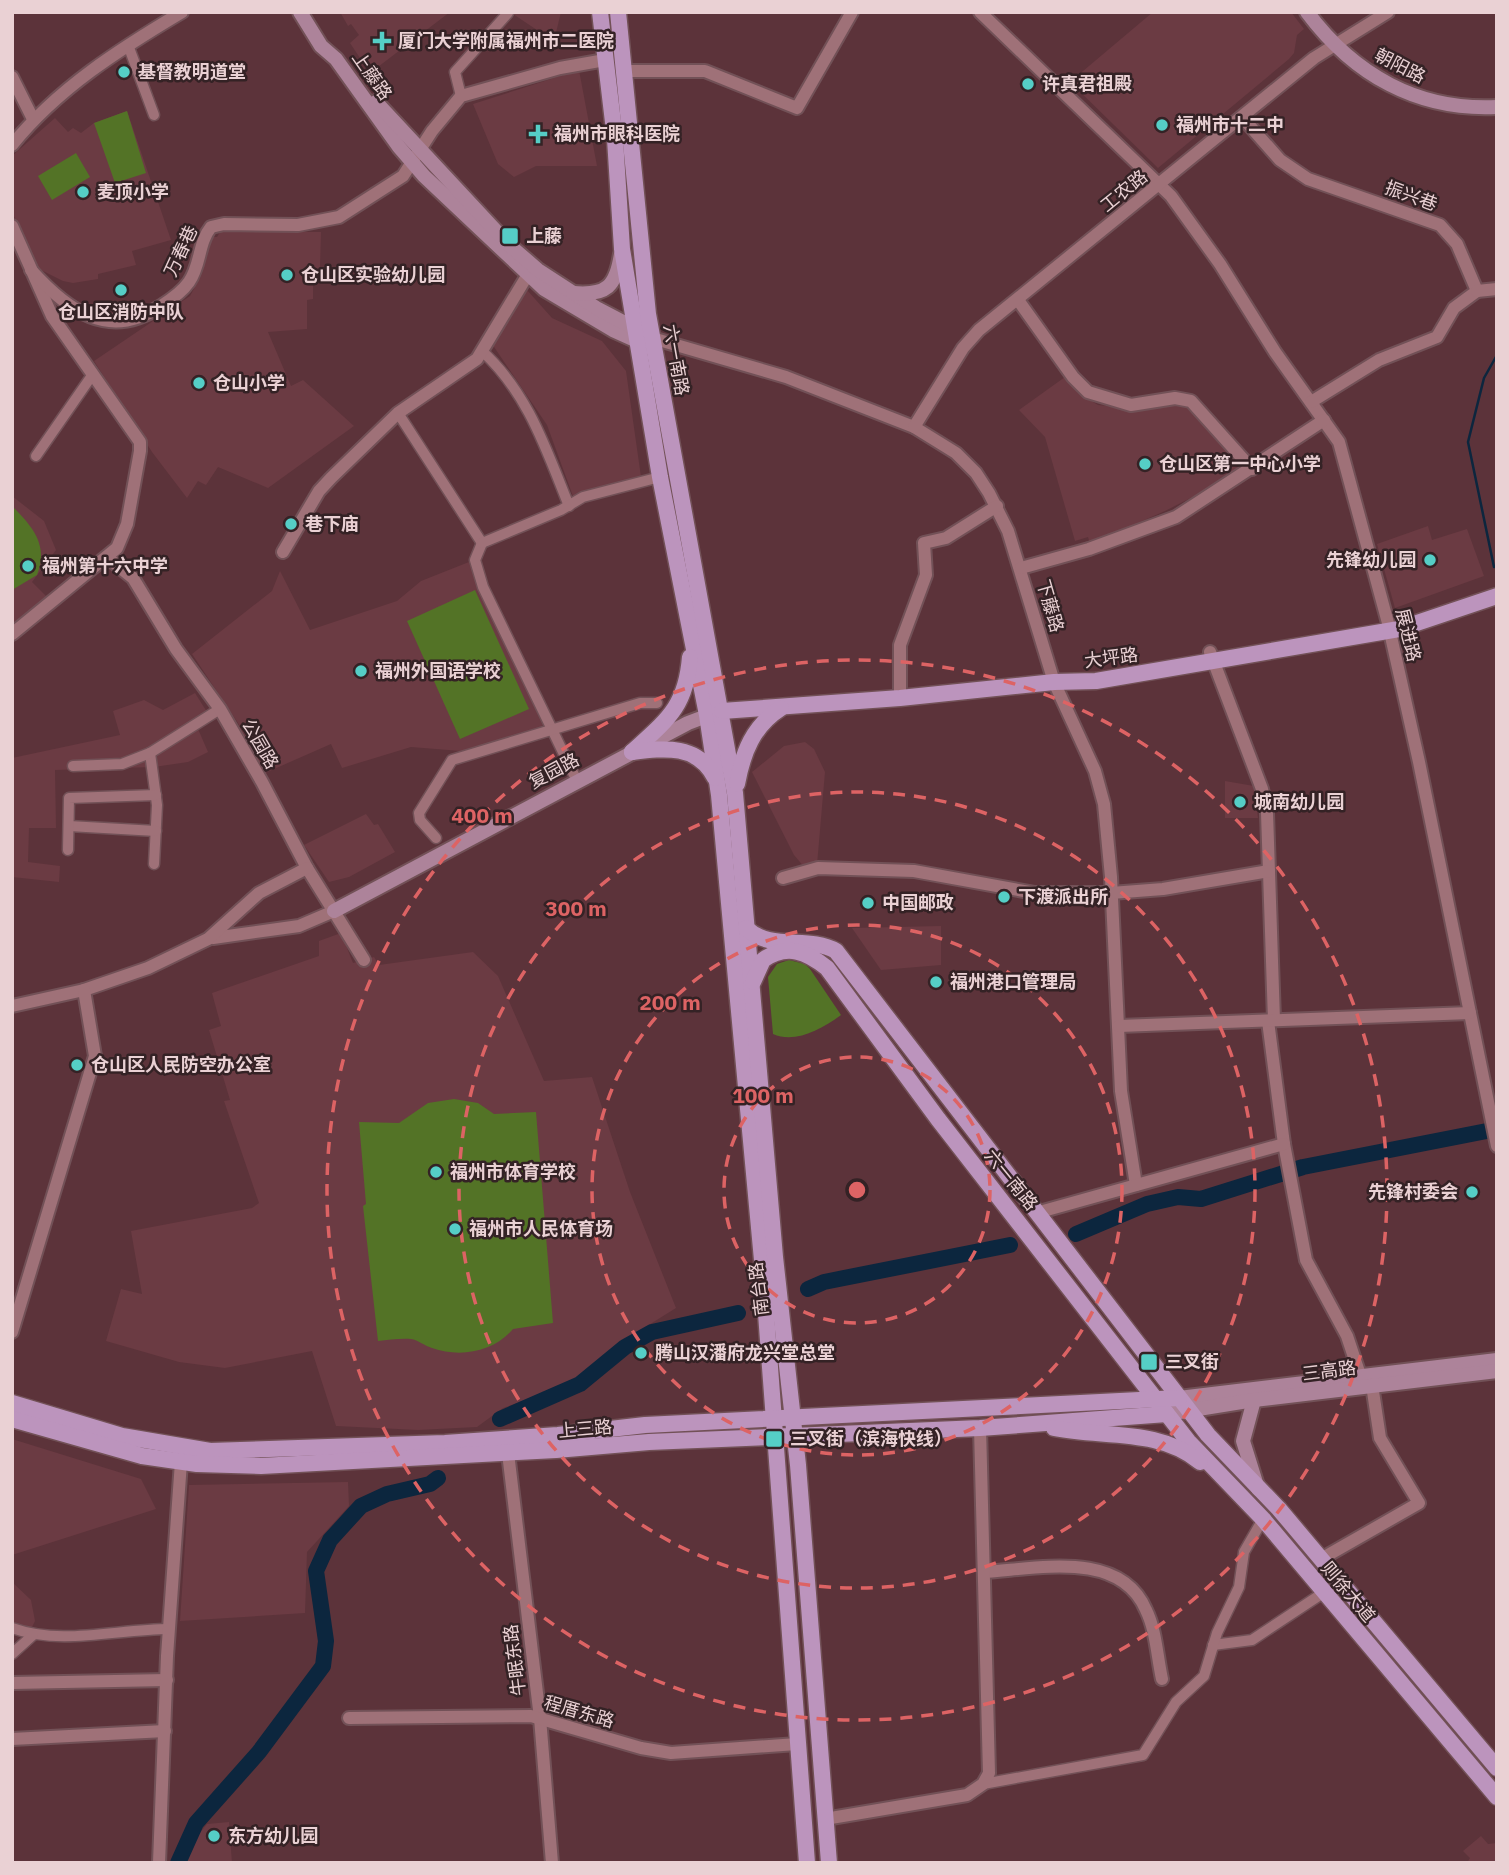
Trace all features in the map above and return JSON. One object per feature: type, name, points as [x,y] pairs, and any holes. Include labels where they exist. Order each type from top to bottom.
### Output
[{"type":"main road","name":"上藤路","points":[[300,12],[321,46],[336,59],[411,164],[527,276],[561,301],[645,339]]},
{"type":"main road","points":[[306,12],[330,47],[419,150],[508,244],[538,270],[645,339]]},
{"type":"main road","name":"六一南路","points":[[600,12],[615,139],[622,249],[645,339],[714,713]]},
{"type":"main road","name":"六一南路","points":[[618,12],[645,339],[660,477],[692,637],[714,713]]},
{"type":"main road","name":"朝阳路","points":[[1307,12],[1333,44],[1362,69],[1404,92],[1451,106],[1497,107]]},
{"type":"main road","points":[[572,293],[593,294],[610,286],[618,271],[622,249]]},
{"type":"main road","points":[[714,713],[1054,682],[1092,672],[1212,657],[1389,627],[1494,593]]},
{"type":"main road","points":[[632,752],[665,723],[682,700],[688,678],[692,637]]},
{"type":"main road","points":[[735,793],[748,744],[766,719],[781,708]]},
{"type":"main road","name":"复园路","points":[[334,911],[577,780],[714,713]]},
{"type":"main road","name":"南台路","points":[[714,713],[717,781],[762,1260],[773,1438],[807,1863]]},
{"type":"main road","name":"南台路","points":[[714,713],[735,793],[751,995],[795,1437],[829,1863]]},
{"type":"main road","points":[[632,752],[665,748],[690,752],[710,768],[717,781]]},
{"type":"main road","name":"六一南路","points":[[746,928],[767,941],[825,944],[836,951],[1184,1405]]},
{"type":"main road","name":"六一南路","points":[[751,995],[759,966],[778,952],[803,952],[827,968],[938,1119],[1162,1407]]},
{"type":"main road","name":"三高路","points":[[1184,1405],[1360,1375],[1497,1360]]},
{"type":"main road","name":"三高路","points":[[1184,1405],[1497,1371]]},
{"type":"main road","points":[[1254,1399],[1243,1441],[1258,1489]]},
{"type":"main road","name":"上三路","points":[[12,1403],[134,1439],[210,1451],[445,1443],[558,1435],[645,1425],[772,1419],[1162,1407]]},
{"type":"main road","points":[[1162,1407],[1184,1405]]},
{"type":"main road","name":"则徐大道","points":[[1184,1405],[1321,1559],[1496,1767]]},
{"type":"main road","name":"上三路","points":[[12,1419],[111,1449],[180,1462],[261,1466],[508,1453],[649,1442],[980,1428],[1162,1407]]},
{"type":"main road","name":"则徐大道","points":[[1162,1407],[1201,1456],[1263,1519],[1322,1593],[1497,1797]]},
{"type":"main road","points":[[1035,1423],[1076,1433],[1141,1437],[1191,1456],[1239,1495]]},
{"type":"street","points":[[12,145],[52,100],[128,45],[182,12]]},
{"type":"street","points":[[624,71],[705,71],[797,108],[852,12]]},
{"type":"street","name":"展进路","points":[[980,12],[1160,184],[1220,264],[1275,352],[1342,450],[1389,627],[1497,1146]]},
{"type":"street","name":"工农路","points":[[914,427],[968,341],[1333,44],[1388,12]]},
{"type":"street","points":[[461,96],[454,72],[508,13]]},
{"type":"street","points":[[128,45],[143,78],[154,115]]},
{"type":"street","points":[[411,164],[461,96],[560,68],[606,60]]},
{"type":"street","points":[[12,78],[33,119]]},
{"type":"street","name":"振兴巷","points":[[1242,117],[1280,160],[1308,179],[1440,225],[1457,244],[1477,291]]},
{"type":"street","name":"万春巷","points":[[31,270],[56,295],[88,316],[109,322],[134,321],[173,298],[188,284],[211,227],[224,224],[298,225],[330,220],[348,212],[399,179],[411,164]]},
{"type":"street","points":[[12,226],[52,316],[140,442],[127,524],[117,548],[12,634]]},
{"type":"street","points":[[284,552],[318,491],[398,412],[470,365],[482,351],[527,276]]},
{"type":"street","points":[[1311,402],[1379,360],[1437,337],[1458,304],[1477,291],[1497,289]]},
{"type":"street","points":[[1018,300],[1073,377],[1088,392],[1131,405],[1175,398],[1191,401],[1252,469]]},
{"type":"street","name":"下藤路","points":[[645,339],[786,377],[914,427],[962,459],[983,481],[997,506],[1021,568],[1054,682],[1099,783],[1108,831],[1121,1091],[1136,1185]]},
{"type":"street","points":[[482,351],[496,364],[534,418],[569,506]]},
{"type":"street","points":[[36,456],[93,374]]},
{"type":"street","points":[[398,412],[482,543]]},
{"type":"street","points":[[1021,568],[1160,524],[1252,469],[1324,421]]},
{"type":"street","points":[[577,780],[551,732],[476,570],[475,556],[482,543],[569,506],[583,497],[660,477]]},
{"type":"street","points":[[900,698],[901,645],[926,575],[925,543],[946,538],[997,506]]},
{"type":"street","name":"公园路","points":[[108,558],[133,578],[176,649],[220,709],[307,869],[364,960]]},
{"type":"street","points":[[1212,657],[1262,789],[1267,813],[1271,1021],[1286,1150],[1306,1260],[1348,1336],[1360,1375]]},
{"type":"street","points":[[436,838],[420,820],[419,813],[452,760],[640,704],[657,703]]},
{"type":"street","points":[[74,766],[122,764],[150,753],[220,709]]},
{"type":"street","points":[[150,753],[156,795],[154,864]]},
{"type":"street","points":[[68,850],[69,797],[156,795]]},
{"type":"street","points":[[69,826],[156,831]]},
{"type":"street","points":[[783,878],[818,868],[914,871],[1035,893],[1111,893],[1163,889],[1269,871]]},
{"type":"street","points":[[12,1006],[84,990],[137,973],[208,939],[259,893],[307,869]]},
{"type":"street","points":[[208,939],[299,926],[334,911]]},
{"type":"street","points":[[12,1332],[95,1056],[84,990]]},
{"type":"street","points":[[1119,1026],[1470,1013]]},
{"type":"street","points":[[1036,1213],[1136,1185],[1286,1150]]},
{"type":"street","points":[[1321,1559],[1419,1503],[1380,1438],[1372,1385]]},
{"type":"street","points":[[980,1428],[990,1768],[983,1784]]},
{"type":"street","name":"牛眠东路","points":[[508,1453],[540,1718],[552,1863]]},
{"type":"street","points":[[159,1863],[169,1629],[180,1462]]},
{"type":"street","points":[[825,1819],[967,1794],[983,1784],[1143,1755],[1176,1702],[1205,1676],[1213,1645],[1239,1587],[1244,1552],[1263,1519]]},
{"type":"street","points":[[984,1572],[1085,1568],[1116,1576],[1133,1589],[1148,1612],[1162,1679]]},
{"type":"street","points":[[1213,1645],[1252,1640],[1322,1593]]},
{"type":"street","points":[[12,1628],[33,1635],[169,1629]]},
{"type":"street","points":[[12,1654],[33,1635]]},
{"type":"street","points":[[12,1683],[167,1680]]},
{"type":"street","name":"程厝东路","points":[[349,1718],[514,1715],[540,1718],[640,1748],[671,1753],[797,1744]]},
{"type":"street","points":[[12,1739],[165,1731]]},
{"type":"shaded area","name":"厦门大学附属福州市二医院","points":[[340,12],[450,12],[370,73],[350,43],[359,35],[351,24],[348,26]]},
{"type":"shaded area","points":[[510,12],[561,12],[554,41],[534,28]]},
{"type":"shaded area","name":"福州市十二中","points":[[1153,12],[1291,12],[1304,29],[1297,35],[1294,53],[1289,59],[1158,168],[1070,82]]},
{"type":"shaded area","name":"福州市眼科医院","points":[[579,70],[597,166],[536,166],[514,177],[498,164],[473,104]]},
{"type":"shaded area","name":"麦顶小学","points":[[127,111],[171,240],[132,251],[136,265],[98,274],[98,279],[73,283],[63,281],[37,268],[12,212],[12,156],[55,118],[68,132],[73,128],[81,133],[94,123]]},
{"type":"shaded area","name":"仓山小学","points":[[220,232],[321,232],[320,267],[313,285],[313,299],[307,300],[307,329],[268,332],[291,386],[303,380],[354,426],[268,488],[218,467],[206,485],[198,481],[187,498],[152,452],[94,361],[190,296],[202,274],[210,237],[217,237]]},
{"type":"shaded area","points":[[527,290],[552,318],[602,341],[626,371],[641,477],[574,499],[547,425],[490,341],[514,301]]},
{"type":"shaded area","name":"仓山区第一中心小学","points":[[1065,377],[1078,393],[1098,405],[1142,410],[1186,403],[1225,445],[1240,473],[1165,511],[1090,544],[1088,537],[1075,541],[1045,437],[1019,410]]},
{"type":"shaded area","name":"福州第十六中学","points":[[12,496],[44,521],[56,550],[32,582],[48,598],[12,627]]},
{"type":"shaded area","name":"先锋幼儿园","points":[[1428,526],[1432,540],[1467,529],[1484,576],[1395,608],[1377,544]]},
{"type":"shaded area","name":"福州外国语学校","points":[[469,562],[543,723],[542,731],[494,746],[461,751],[411,747],[342,768],[331,744],[265,773],[238,723],[192,654],[272,591],[280,571],[310,630],[397,601],[421,581]]},
{"type":"shaded area","points":[[195,693],[212,720],[198,729],[208,752],[188,762],[154,767],[55,770],[56,828],[29,828],[28,862],[60,866],[59,882],[12,877],[12,758],[120,735],[113,711],[144,700],[163,710]]},
{"type":"shaded area","points":[[805,742],[814,749],[825,772],[817,865],[805,868],[794,855],[752,772],[784,746]]},
{"type":"shaded area","name":"城南幼儿园","points":[[1225,781],[1254,786],[1258,818],[1225,818]]},
{"type":"shaded area","points":[[366,814],[374,825],[378,824],[395,852],[349,877],[329,882],[304,845]]},
{"type":"shaded area","points":[[941,926],[941,965],[881,970],[852,928]]},
{"type":"shaded area","name":"福州市体育学校","points":[[341,933],[353,963],[374,957],[379,965],[473,952],[498,976],[544,1081],[592,1077],[630,1192],[676,1308],[623,1341],[576,1381],[503,1408],[477,1427],[418,1430],[336,1426],[312,1351],[225,1368],[179,1362],[106,1341],[121,1289],[142,1294],[131,1231],[252,1208],[259,1203],[224,1101],[230,1100],[209,1030],[221,1026],[212,993],[319,956],[319,941]]},
{"type":"shaded area","points":[[12,1439],[141,1479],[156,1509],[12,1555]]},
{"type":"shaded area","points":[[348,1482],[349,1506],[307,1552],[305,1613],[180,1621],[189,1485]]},
{"type":"shaded area","points":[[12,1582],[31,1600],[35,1621],[30,1631],[12,1626]]},
{"type":"shaded area","name":"东方幼儿园","points":[[229,1822],[232,1863],[184,1863],[189,1847],[207,1824]]},
{"type":"shaded area","points":[[1481,1836],[1488,1844],[1497,1843],[1497,1863],[1467,1863],[1470,1858],[1463,1851]]},
{"type":"green space","points":[[127,111],[146,173],[115,183],[94,123]]},
{"type":"green space","points":[[76,153],[90,177],[52,200],[38,176]]},
{"type":"green space","points":[[12,506],[32,529],[40,545],[41,554],[37,575],[12,590]]},
{"type":"green space","points":[[475,590],[529,709],[460,739],[407,621]]},
{"type":"green space","points":[[789,960],[805,964],[810,969],[841,1015],[808,1034],[781,1037],[773,1034],[768,977],[777,964]]},
{"type":"green space","name":"福州市人民体育场","points":[[454,1099],[478,1103],[494,1114],[536,1112],[553,1323],[513,1329],[496,1343],[476,1351],[443,1351],[411,1339],[378,1341],[363,1206],[366,1204],[359,1122],[399,1123],[428,1103]]},
{"type":"waterway","points":[[1494,567],[1468,442],[1484,378],[1497,355]]},
{"type":"waterway","points":[[1076,1234],[1147,1204],[1178,1197],[1201,1199],[1303,1167],[1497,1129]]},
{"type":"waterway","points":[[808,1289],[824,1282],[1010,1245]]},
{"type":"waterway","points":[[500,1419],[580,1384],[625,1347],[652,1332],[738,1313]]},
{"type":"waterway","points":[[178,1863],[196,1823],[259,1752],[323,1666],[326,1641],[316,1571],[330,1540],[361,1506],[387,1494],[430,1484],[438,1478]]},
{"type":"place","name":"厦门大学附属福州市二医院","points":[[382,41]]},
{"type":"place","name":"基督教明道堂","points":[[124,72]]},
{"type":"place","name":"许真君祖殿","points":[[1028,84]]},
{"type":"place","name":"福州市十二中","points":[[1162,125]]},
{"type":"place","name":"福州市眼科医院","points":[[538,134]]},
{"type":"place","name":"麦顶小学","points":[[83,192]]},
{"type":"place","name":"上藤","points":[[510,236]]},
{"type":"place","name":"仓山区实验幼儿园","points":[[287,275]]},
{"type":"place","name":"仓山区消防中队","points":[[121,290]]},
{"type":"place","name":"仓山小学","points":[[199,383]]},
{"type":"place","name":"仓山区第一中心小学","points":[[1145,464]]},
{"type":"place","name":"巷下庙","points":[[291,524]]},
{"type":"place","name":"先锋幼儿园","points":[[1430,560]]},
{"type":"place","name":"福州第十六中学","points":[[28,566]]},
{"type":"place","name":"福州外国语学校","points":[[361,671]]},
{"type":"place","name":"城南幼儿园","points":[[1240,802]]},
{"type":"place","name":"下渡派出所","points":[[1004,897]]},
{"type":"place","name":"中国邮政","points":[[868,903]]},
{"type":"place","name":"福州港口管理局","points":[[936,982]]},
{"type":"place","name":"仓山区人民防空办公室","points":[[77,1065]]},
{"type":"place","name":"福州市体育学校","points":[[436,1172]]},
{"type":"place","name":"先锋村委会","points":[[1472,1192]]},
{"type":"place","name":"福州市人民体育场","points":[[455,1229]]},
{"type":"place","name":"腾山汉潘府龙兴堂总堂","points":[[641,1353]]},
{"type":"place","name":"三叉街","points":[[1149,1362]]},
{"type":"place","name":"三叉街（滨海快线）","points":[[774,1439]]},
{"type":"place","name":"东方幼儿园","points":[[214,1836]]}]
